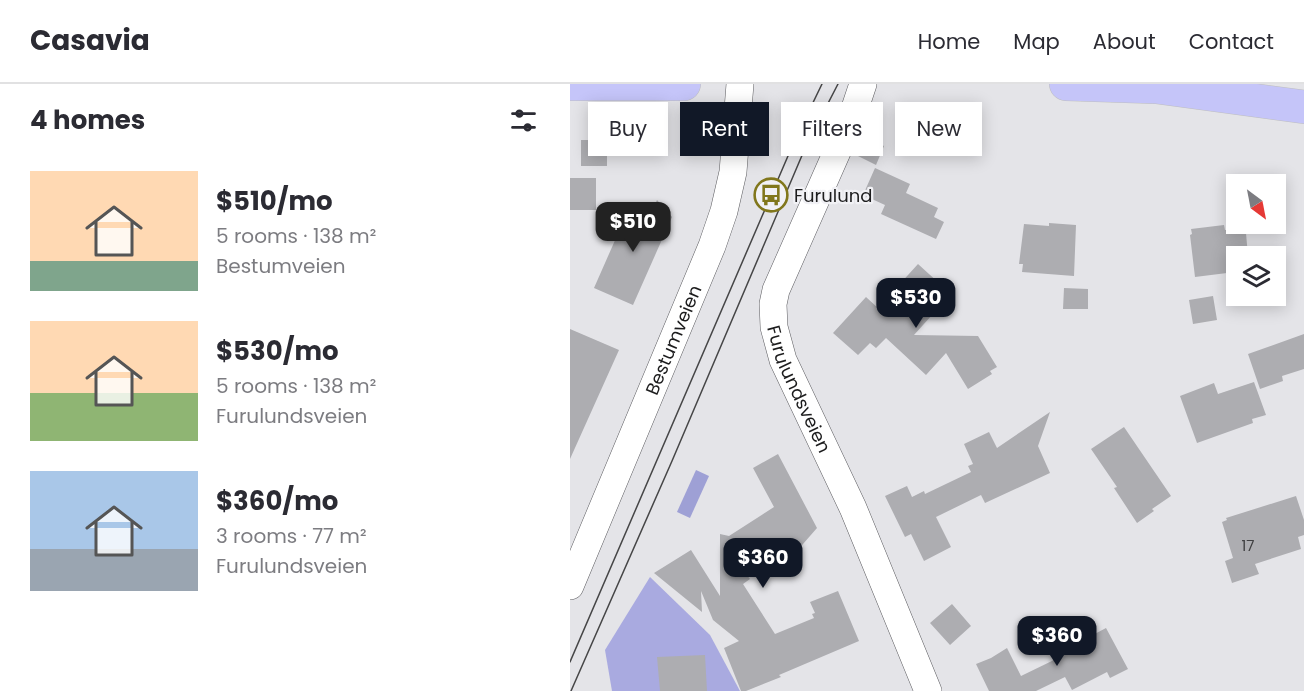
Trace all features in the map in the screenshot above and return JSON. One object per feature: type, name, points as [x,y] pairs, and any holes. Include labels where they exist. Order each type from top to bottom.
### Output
[{"type":"main road","points":[[570,84],[684,84]]},
{"type":"main road","points":[[1066,84],[1156,87],[1304,107]]},
{"type":"street","name":"Bestumveien","points":[[570,586],[712,246],[724,211],[734,164],[740,84]]},
{"type":"street","name":"Furulundsveien","points":[[863,84],[851,120],[779,281],[773,304],[774,327],[783,360],[853,508],[928,691]]},
{"type":"shaded area","points":[[696,470],[709,476],[690,518],[677,512]]},
{"type":"shaded area","points":[[650,577],[710,635],[740,691],[612,691],[605,650]]},
{"type":"building","points":[[581,140],[588,140],[588,156],[607,156],[607,166],[581,166]]},
{"type":"building","points":[[858,156],[880,156],[876,165]]},
{"type":"building","points":[[875,168],[910,184],[906,193],[938,208],[934,217],[944,222],[936,239],[881,214],[885,205],[863,195]]},
{"type":"building","points":[[570,178],[596,178],[596,210],[570,210]]},
{"type":"building","points":[[657,200],[672,217],[633,305],[594,288],[631,204],[651,213]]},
{"type":"building","points":[[1049,223],[1076,225],[1074,276],[1022,272],[1023,264],[1019,264],[1024,224],[1049,226]]},
{"type":"building","points":[[1224,225],[1226,234],[1246,234],[1247,246],[1226,246],[1226,273],[1195,277],[1191,229]]},
{"type":"building","points":[[918,264],[951,294],[914,335],[978,336],[997,367],[990,371],[992,374],[968,389],[946,353],[926,375],[886,338],[876,348],[870,343],[858,355],[833,333],[866,297],[878,308]]},
{"type":"building","points":[[1064,288],[1088,289],[1088,309],[1063,309]]},
{"type":"building","points":[[1213,296],[1217,320],[1193,324],[1189,300]]},
{"type":"building","points":[[570,329],[619,350],[570,459]]},
{"type":"building","points":[[1304,334],[1304,369],[1282,376],[1283,381],[1260,389],[1248,354]]},
{"type":"building","points":[[1254,382],[1266,415],[1252,419],[1253,423],[1197,443],[1180,396],[1214,383],[1218,394]]},
{"type":"building","points":[[1050,412],[1038,446],[1050,473],[985,503],[981,495],[936,517],[951,547],[924,561],[911,534],[905,537],[885,496],[907,486],[912,497],[924,491],[925,494],[971,472],[968,466],[973,464],[964,444],[989,432],[997,448]]},
{"type":"building","points":[[1124,427],[1171,496],[1137,523],[1114,488],[1117,487],[1091,449]]},
{"type":"building","points":[[778,454],[817,528],[796,552],[789,546],[746,574],[750,579],[743,584],[775,634],[814,618],[812,614],[815,613],[810,602],[838,591],[859,641],[779,675],[781,677],[741,691],[724,648],[739,641],[713,620],[701,591],[702,612],[654,573],[691,550],[720,596],[720,534],[729,536],[774,507],[753,468]]},
{"type":"building","points":[[1296,496],[1304,520],[1304,535],[1298,537],[1301,549],[1255,564],[1259,574],[1232,583],[1225,561],[1233,558],[1222,522],[1227,520],[1226,518]]},
{"type":"building","points":[[952,604],[971,626],[950,645],[930,623]]},
{"type":"building","points":[[1106,628],[1128,669],[1110,678],[1107,672],[1072,690],[1065,677],[1036,691],[989,691],[976,664],[1007,648],[1021,676],[1056,659],[1054,655],[1071,645]]},
{"type":"building","points":[[705,655],[707,691],[660,691],[657,657]]},
{"type":"tram line","points":[[570,662],[794,142],[822,84]]},
{"type":"tram line","points":[[571,691],[806,146],[838,84]]},
{"type":"place","name":"Furulund","points":[[771,195]]}]
